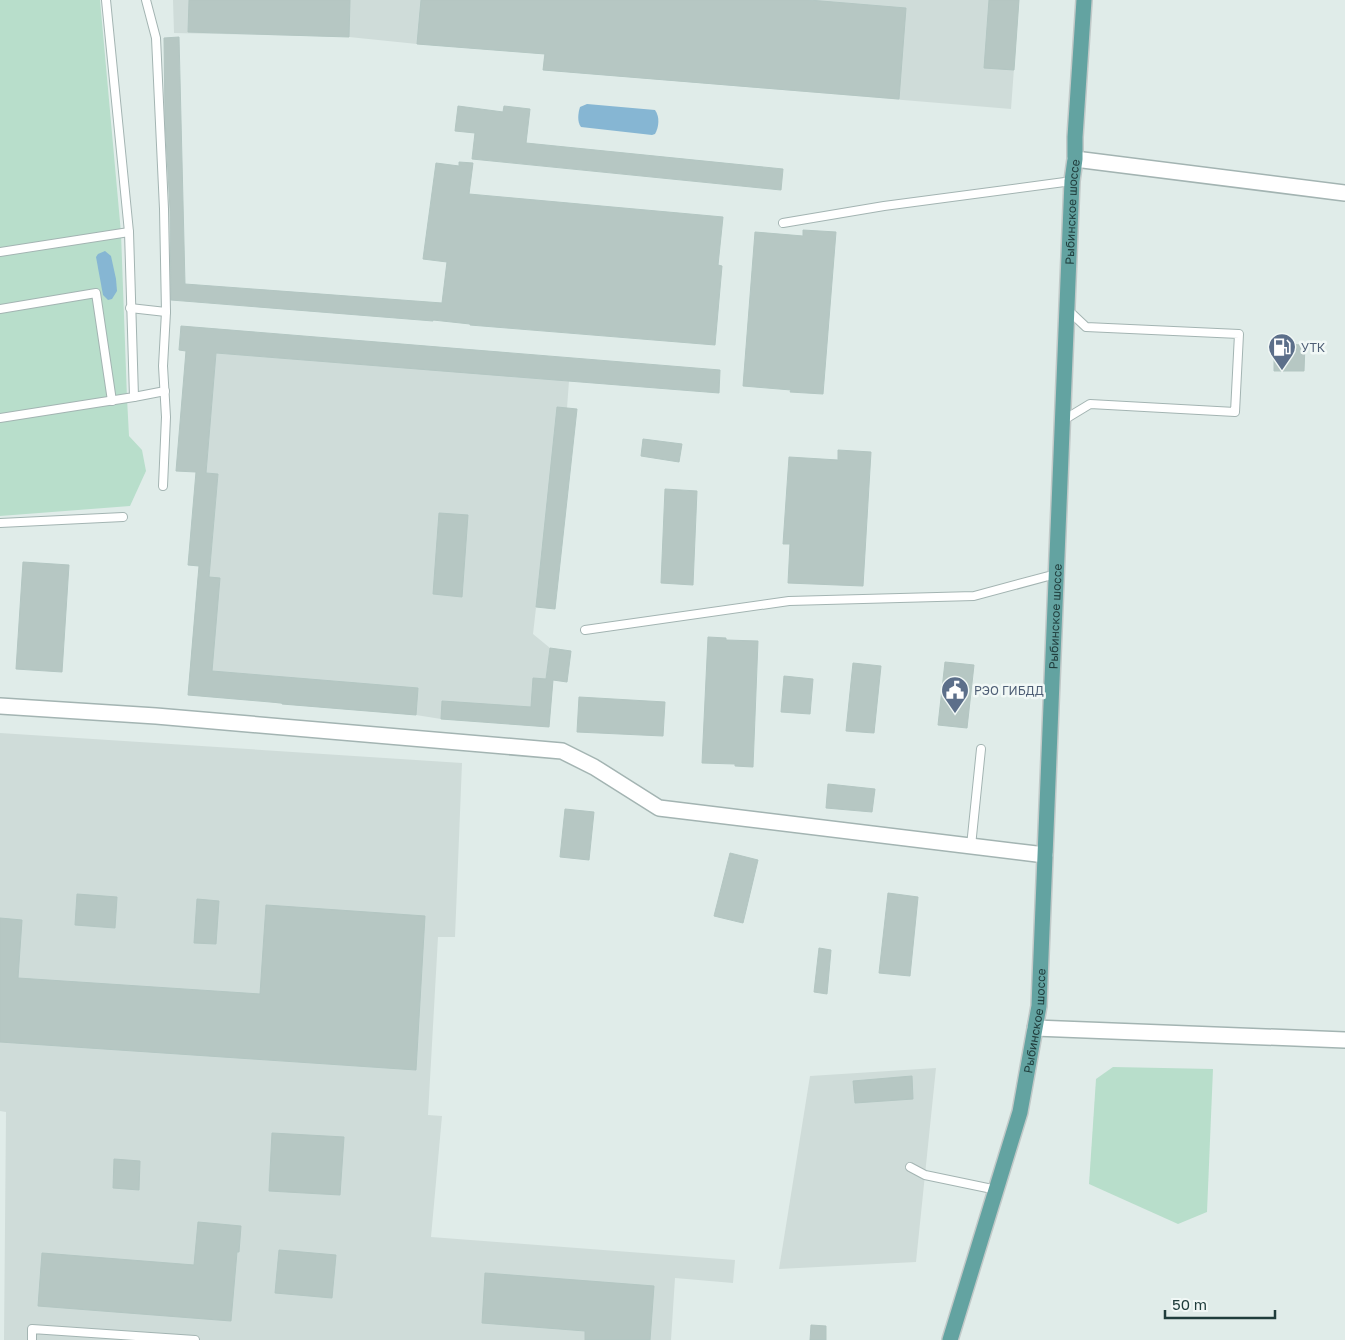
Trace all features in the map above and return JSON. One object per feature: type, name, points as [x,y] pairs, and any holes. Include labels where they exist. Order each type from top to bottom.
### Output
[{"type":"main road","name":"Рыбинское шоссе","points":[[950,1340],[1020,1112],[1039,1006],[1072,181],[1075,159],[1084,0]]},
{"type":"street","points":[[1075,159],[1345,193]]},
{"type":"street","points":[[0,706],[156,716],[562,751],[594,767],[658,808],[1046,856]]},
{"type":"street","points":[[1035,1028],[1345,1040]]},
{"type":"lane","points":[[106,0],[129,232],[134,397]]},
{"type":"lane","points":[[146,0],[156,38],[164,209],[166,312],[163,366],[166,417],[163,486]]},
{"type":"lane","points":[[783,222],[884,206],[1072,181]]},
{"type":"lane","points":[[0,252],[129,232]]},
{"type":"lane","points":[[0,309],[96,293],[112,401]]},
{"type":"lane","points":[[130,308],[166,312]]},
{"type":"lane","points":[[1062,421],[1090,404],[1235,412],[1239,334],[1086,327],[1067,310]]},
{"type":"lane","points":[[0,418],[165,391]]},
{"type":"lane","points":[[0,523],[123,517]]},
{"type":"lane","points":[[585,630],[789,601],[974,596],[1056,574]]},
{"type":"lane","points":[[971,846],[980,749]]},
{"type":"lane","points":[[910,1167],[925,1175],[997,1190]]},
{"type":"lane","points":[[32,1340],[32,1329],[195,1340]]},
{"type":"shaded area","points":[[173,0],[1019,0],[1011,109],[543,70],[544,54],[349,37],[174,33]]},
{"type":"shaded area","points":[[216,353],[569,381],[567,408],[547,511],[533,634],[550,648],[546,678],[553,680],[549,727],[441,719],[416,715],[188,695],[198,576],[209,577],[218,474],[206,473]]},
{"type":"shaded area","points":[[0,733],[462,763],[455,937],[438,937],[428,1115],[442,1116],[431,1237],[735,1260],[733,1283],[675,1278],[671,1340],[4,1340],[6,1112],[0,1111]]},
{"type":"shaded area","points":[[936,1068],[916,1262],[779,1269],[810,1076]]},
{"type":"green space","points":[[0,0],[100,0],[121,233],[129,436],[142,450],[146,471],[130,506],[0,516]]},
{"type":"green space","points":[[1113,1067],[1213,1069],[1207,1212],[1178,1224],[1089,1184],[1096,1079]]},
{"type":"water","points":[[587,104],[655,110],[658,125],[655,134],[581,127],[578,120],[579,109]]},
{"type":"water","points":[[105,251],[111,256],[117,291],[112,299],[108,300],[103,295],[96,257]]},
{"type":"building","points":[[189,0],[350,0],[349,37],[188,32]]},
{"type":"building","points":[[421,0],[809,0],[906,8],[899,99],[543,70],[545,54],[417,44]]},
{"type":"building","points":[[989,0],[1019,0],[1014,70],[984,68]]},
{"type":"building","points":[[179,37],[185,284],[442,303],[447,262],[423,259],[436,163],[459,166],[459,162],[473,163],[469,194],[723,217],[718,265],[722,266],[715,345],[470,325],[433,320],[171,300],[164,38]]},
{"type":"building","points":[[458,106],[503,112],[504,106],[530,109],[526,143],[783,169],[781,190],[472,159],[475,133],[455,131]]},
{"type":"building","points":[[803,230],[836,232],[823,394],[743,386],[755,232],[803,236]]},
{"type":"building","points":[[181,326],[720,370],[719,393],[216,353],[206,473],[218,474],[209,577],[220,578],[212,671],[418,688],[416,715],[188,695],[199,566],[188,565],[196,472],[176,471],[186,351],[179,350]]},
{"type":"building","points":[[1274,344],[1305,345],[1304,371],[1274,371]]},
{"type":"building","points":[[557,407],[577,409],[555,609],[536,607]]},
{"type":"building","points":[[643,439],[682,444],[679,462],[641,456]]},
{"type":"building","points":[[838,450],[871,452],[863,586],[788,583],[790,544],[783,544],[789,457],[838,460]]},
{"type":"building","points":[[665,489],[697,491],[693,585],[661,583]]},
{"type":"building","points":[[439,513],[468,515],[462,597],[433,594]]},
{"type":"building","points":[[23,562],[69,565],[62,672],[16,669]]},
{"type":"building","points":[[708,637],[726,638],[726,640],[758,641],[753,767],[735,766],[735,764],[702,763]]},
{"type":"building","points":[[550,648],[571,651],[567,682],[553,680],[549,727],[441,719],[442,701],[531,707],[533,678],[546,679]]},
{"type":"building","points":[[945,662],[974,665],[967,728],[938,725]]},
{"type":"building","points":[[853,663],[881,666],[874,733],[846,731]]},
{"type":"building","points":[[784,676],[813,679],[810,714],[781,712]]},
{"type":"building","points":[[579,697],[665,702],[663,736],[577,732]]},
{"type":"building","points":[[828,784],[875,789],[872,812],[826,808]]},
{"type":"building","points":[[565,809],[594,812],[589,860],[560,857]]},
{"type":"building","points":[[730,853],[758,860],[743,923],[714,916]]},
{"type":"building","points":[[888,893],[918,897],[910,976],[879,973]]},
{"type":"building","points":[[77,894],[117,897],[115,928],[75,925]]},
{"type":"building","points":[[197,899],[219,901],[216,944],[194,943]]},
{"type":"building","points":[[266,905],[425,916],[416,1070],[0,1042],[0,918],[22,920],[18,978],[260,994]]},
{"type":"building","points":[[819,948],[831,950],[827,994],[814,992]]},
{"type":"building","points":[[912,1076],[913,1099],[855,1103],[853,1081]]},
{"type":"building","points":[[272,1133],[344,1137],[340,1195],[269,1191]]},
{"type":"building","points":[[114,1159],[140,1161],[139,1190],[113,1188]]},
{"type":"building","points":[[198,1222],[241,1226],[231,1321],[38,1306],[42,1253],[194,1265]]},
{"type":"building","points":[[279,1250],[336,1255],[332,1298],[275,1293]]},
{"type":"building","points":[[485,1273],[654,1286],[650,1340],[585,1340],[585,1331],[482,1323]]},
{"type":"building","points":[[811,1325],[826,1326],[826,1340],[810,1340]]},
{"type":"place","name":"УТК","points":[[1282,371]]},
{"type":"place","name":"РЭО ГИБДД","points":[[955,714]]}]
